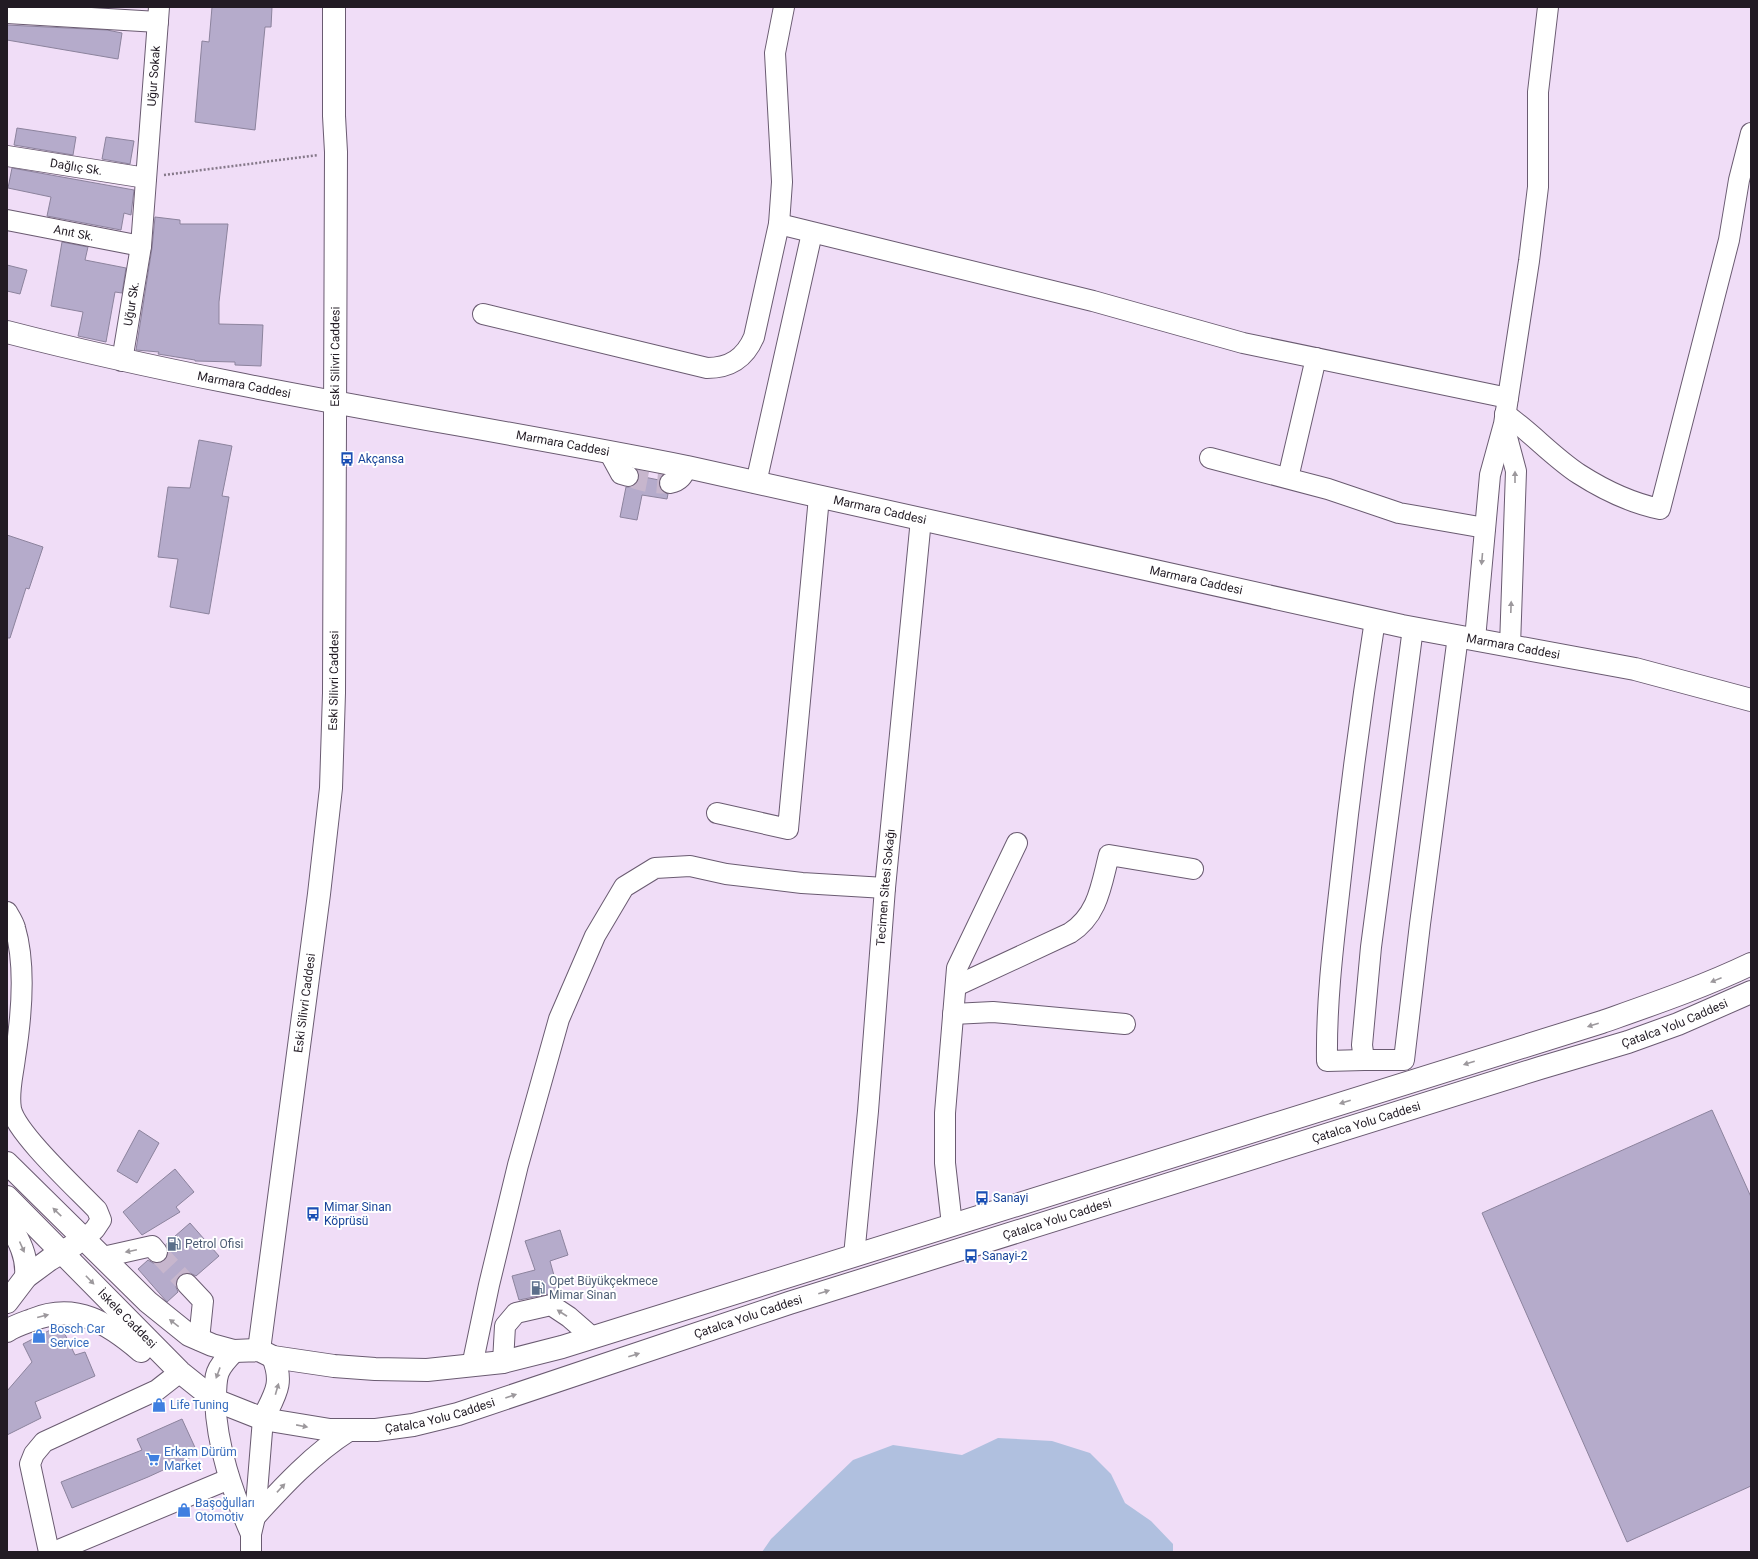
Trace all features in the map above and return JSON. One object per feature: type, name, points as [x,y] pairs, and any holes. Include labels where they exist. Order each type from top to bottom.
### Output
[{"type":"main road","name":"Eski Silivri Caddesi","points":[[266,1354],[331,788],[334,693],[336,152],[334,116],[334,7]]},
{"type":"main road","name":"Marmara Caddesi","points":[[7,332],[122,360],[335,403],[687,467],[1375,620],[1635,669],[1751,700]]},
{"type":"main road","name":"Çatalca Yolu Caddesi","points":[[266,1354],[334,1366],[375,1369],[427,1370],[503,1362],[592,1337],[769,1281],[854,1256],[952,1224],[1602,1022],[1669,999],[1751,964]]},
{"type":"main road","name":"Çatalca Yolu Caddesi","points":[[263,1418],[307,1427],[349,1431],[376,1430],[414,1425],[458,1414],[788,1303],[1540,1068],[1628,1042],[1678,1024],[1751,992]]},
{"type":"main road","points":[[7,1163],[148,1302],[173,1323],[199,1340],[234,1351],[266,1354],[278,1368],[279,1379],[277,1391],[263,1418]]},
{"type":"main road","name":"İskele Caddesi","points":[[7,1197],[180,1372],[215,1400],[263,1418]]},
{"type":"main road","points":[[7,1220],[26,1255],[26,1277]]},
{"type":"main road","points":[[7,1302],[26,1277],[49,1260],[85,1239]]},
{"type":"main road","points":[[7,1331],[41,1316],[75,1313],[99,1320],[120,1332],[149,1358],[164,1367],[180,1372]]},
{"type":"main road","points":[[215,1400],[215,1380],[219,1368],[234,1351]]},
{"type":"street","points":[[483,314],[707,368],[725,366],[733,363],[743,355],[754,337],[779,224],[782,182],[775,53],[784,7]]},
{"type":"street","points":[[1375,620],[1355,751],[1334,932],[1326,1030],[1327,1061],[1404,1060],[1420,924],[1485,528],[1490,475],[1506,412],[1529,261],[1538,187],[1538,92],[1548,7]]},
{"type":"street","points":[[7,13],[158,14]]},
{"type":"street","name":"Uğur Sokak","points":[[146,178],[158,14]]},
{"type":"street","points":[[779,224],[1093,301],[1244,343],[1316,358],[1506,412],[1553,454],[1579,474],[1640,504],[1660,509],[1729,240],[1739,180],[1751,133]]},
{"type":"street","name":"Dağlıç Sk.","points":[[7,156],[146,178]]},
{"type":"street","name":"Uğur Sk.","points":[[122,360],[141,246],[146,178]]},
{"type":"street","name":"Anıt Sk.","points":[[7,220],[141,246]]},
{"type":"street","points":[[756,483],[812,233]]},
{"type":"street","points":[[1288,478],[1316,358]]},
{"type":"street","points":[[1506,412],[1516,471],[1510,646]]},
{"type":"street","points":[[609,452],[621,474],[628,476]]},
{"type":"street","points":[[1210,458],[1328,489],[1399,513],[1485,528]]},
{"type":"street","points":[[670,483],[678,482],[683,476],[687,467]]},
{"type":"street","points":[[717,813],[788,829],[819,496]]},
{"type":"street","name":"Tecimen Sitesi Sokağı","points":[[854,1256],[868,1111],[885,888],[921,519]]},
{"type":"street","points":[[1364,1060],[1362,1045],[1371,947],[1414,628]]},
{"type":"street","points":[[952,1224],[945,1163],[945,1113],[957,968],[1016,843]]},
{"type":"street","points":[[956,986],[1070,933],[1077,928],[1090,916],[1094,907],[1109,855],[1193,869]]},
{"type":"street","points":[[472,1366],[489,1285],[518,1165],[559,1019],[595,936],[624,887],[655,868],[690,866],[726,874],[802,883],[885,888]]},
{"type":"street","points":[[7,912],[15,927],[20,954],[21,994],[16,1056],[10,1093],[12,1110],[24,1133],[97,1210],[101,1220],[95,1229],[85,1239]]},
{"type":"street","points":[[953,1014],[993,1012],[1125,1024]]},
{"type":"street","points":[[103,1257],[152,1246],[157,1252]]},
{"type":"street","points":[[187,1284],[203,1301],[199,1340]]},
{"type":"street","points":[[503,1362],[505,1326],[516,1313],[551,1306],[569,1317],[592,1337]]},
{"type":"street","points":[[49,1552],[30,1464],[34,1454],[44,1442],[157,1390],[180,1372]]},
{"type":"street","points":[[215,1400],[216,1422],[229,1479],[252,1534]]},
{"type":"street","points":[[252,1534],[263,1418]]},
{"type":"street","points":[[252,1534],[290,1479],[321,1451],[349,1431]]},
{"type":"street","points":[[54,1552],[229,1479]]},
{"type":"path","points":[[146,178],[336,152]]},
{"type":"water","points":[[998,1438],[1052,1441],[1090,1453],[1111,1474],[1125,1503],[1151,1521],[1173,1544],[1173,1552],[762,1552],[771,1539],[853,1460],[893,1445],[962,1455]]},
{"type":"building","points":[[212,7],[272,7],[271,27],[265,27],[255,130],[195,122],[202,41],[209,42]]},
{"type":"building","points":[[7,25],[107,30],[122,33],[118,59],[7,40]]},
{"type":"building","points":[[17,128],[76,137],[73,155],[14,145]]},
{"type":"building","points":[[106,137],[134,141],[130,164],[102,159]]},
{"type":"building","points":[[12,168],[134,190],[131,215],[124,213],[121,230],[47,216],[51,197],[8,188]]},
{"type":"building","points":[[155,217],[180,220],[180,224],[228,224],[219,302],[219,324],[263,325],[261,366],[235,365],[235,362],[195,361],[158,354],[159,352],[136,350],[152,248]]},
{"type":"building","points":[[62,242],[88,247],[85,260],[126,268],[122,293],[115,292],[106,342],[78,336],[83,312],[51,306]]},
{"type":"building","points":[[7,265],[27,270],[20,294],[7,291]]},
{"type":"building","points":[[199,440],[232,446],[222,496],[229,497],[209,614],[170,607],[178,559],[158,557],[168,487],[190,488]]},
{"type":"building","points":[[639,476],[659,480],[659,486],[662,491],[668,494],[667,499],[642,495],[637,520],[620,517],[626,487],[631,487],[636,484]]},
{"type":"building","points":[[7,535],[43,547],[29,589],[26,588],[10,638],[7,638]]},
{"type":"building","points":[[1712,1110],[1751,1197],[1751,1486],[1627,1542],[1482,1213]]},
{"type":"building","points":[[139,1130],[159,1143],[137,1183],[117,1171]]},
{"type":"building","points":[[175,1169],[194,1192],[176,1207],[180,1212],[142,1235],[123,1212]]},
{"type":"building","points":[[190,1223],[219,1256],[196,1276],[190,1273],[179,1275],[176,1281],[178,1292],[167,1302],[138,1269],[148,1260],[153,1263],[165,1261],[168,1256],[166,1244]]},
{"type":"building","points":[[560,1230],[568,1255],[550,1261],[560,1297],[549,1294],[519,1300],[512,1276],[535,1270],[525,1241]]},
{"type":"building","points":[[58,1326],[61,1326],[75,1355],[85,1352],[95,1376],[35,1402],[41,1418],[7,1435],[7,1391],[32,1362],[23,1344]]},
{"type":"building","points":[[182,1419],[198,1454],[148,1477],[72,1508],[61,1482],[142,1450],[137,1439]]},
{"type":"tunnel","points":[[628,476],[649,482],[670,483]]},
{"type":"tunnel","points":[[157,1252],[187,1284]]},
{"type":"place","name":"Akçansa","points":[[347,459]]},
{"type":"place","name":"Sanayi","points":[[982,1198]]},
{"type":"place","name":"Mimar Sinan Köprüsü","points":[[313,1214]]},
{"type":"place","name":"Petrol Ofisi","points":[[174,1244]]},
{"type":"place","name":"Sanayi-2","points":[[971,1256]]},
{"type":"place","name":"Opet Büyükçekmece Mimar Sinan","points":[[538,1288]]},
{"type":"place","name":"Bosch Car Service","points":[[39,1336]]},
{"type":"place","name":"Life Tuning","points":[[159,1405]]},
{"type":"place","name":"Erkam Dürüm Market","points":[[153,1459]]},
{"type":"place","name":"Başoğulları Otomotiv","points":[[184,1510]]}]
